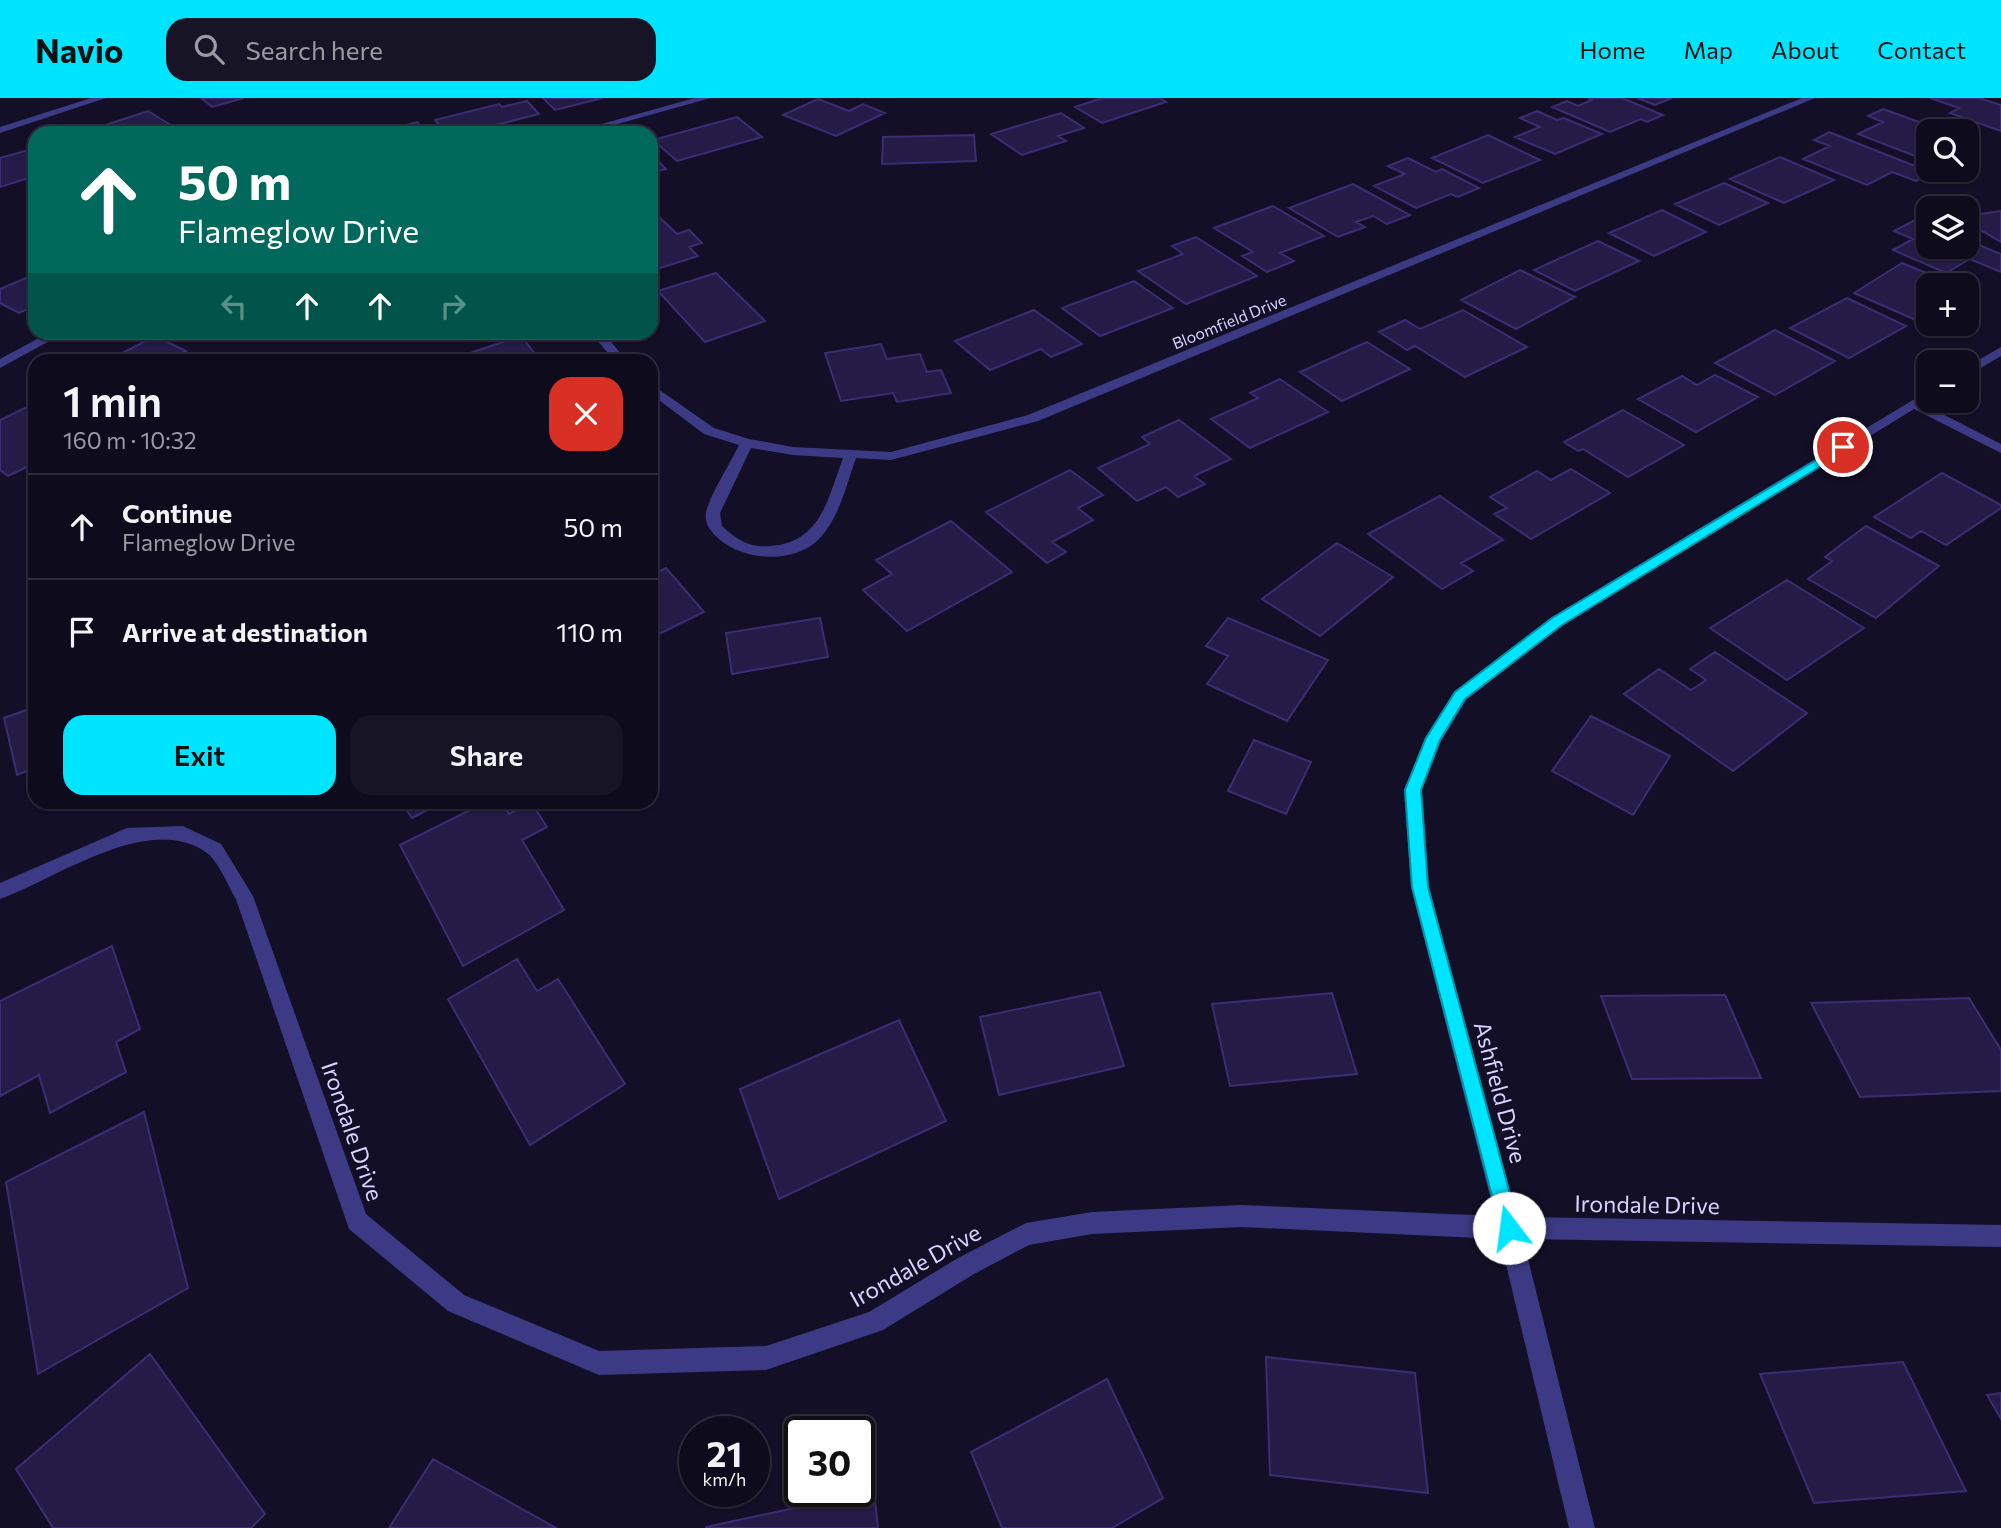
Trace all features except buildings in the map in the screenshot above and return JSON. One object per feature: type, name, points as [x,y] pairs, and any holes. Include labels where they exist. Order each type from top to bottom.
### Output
[{"type":"street","points":[[0,130],[101,98]]},
{"type":"street","points":[[600,126],[706,98]]},
{"type":"street","name":"Bloomfield Drive","points":[[658,393],[709,431],[747,443],[793,451],[891,456],[1033,418],[1810,98]]},
{"type":"street","points":[[0,364],[45,340]]},
{"type":"street","points":[[603,340],[615,354]]},
{"type":"street","points":[[1979,365],[2001,351]]},
{"type":"street","points":[[1914,404],[2001,449]]},
{"type":"street","name":"Ashfield Drive","points":[[1583,1528],[1509,1228],[1420,887],[1413,790],[1433,738],[1460,695],[1557,621],[1914,404]]},
{"type":"street","points":[[747,443],[713,513],[715,528],[742,550],[763,552],[792,549],[806,543],[824,522],[851,454]]},
{"type":"street","name":"Irondale Drive","points":[[0,891],[127,835],[183,833],[215,849],[244,896],[357,1221],[456,1303],[598,1363],[766,1358],[875,1322],[966,1266],[1026,1234],[1092,1223],[1242,1216],[1509,1228],[2001,1236]]},
{"type":"route","points":[[1509,1228],[1420,887],[1413,790],[1433,738],[1460,695],[1557,621],[1843,447]]}]
